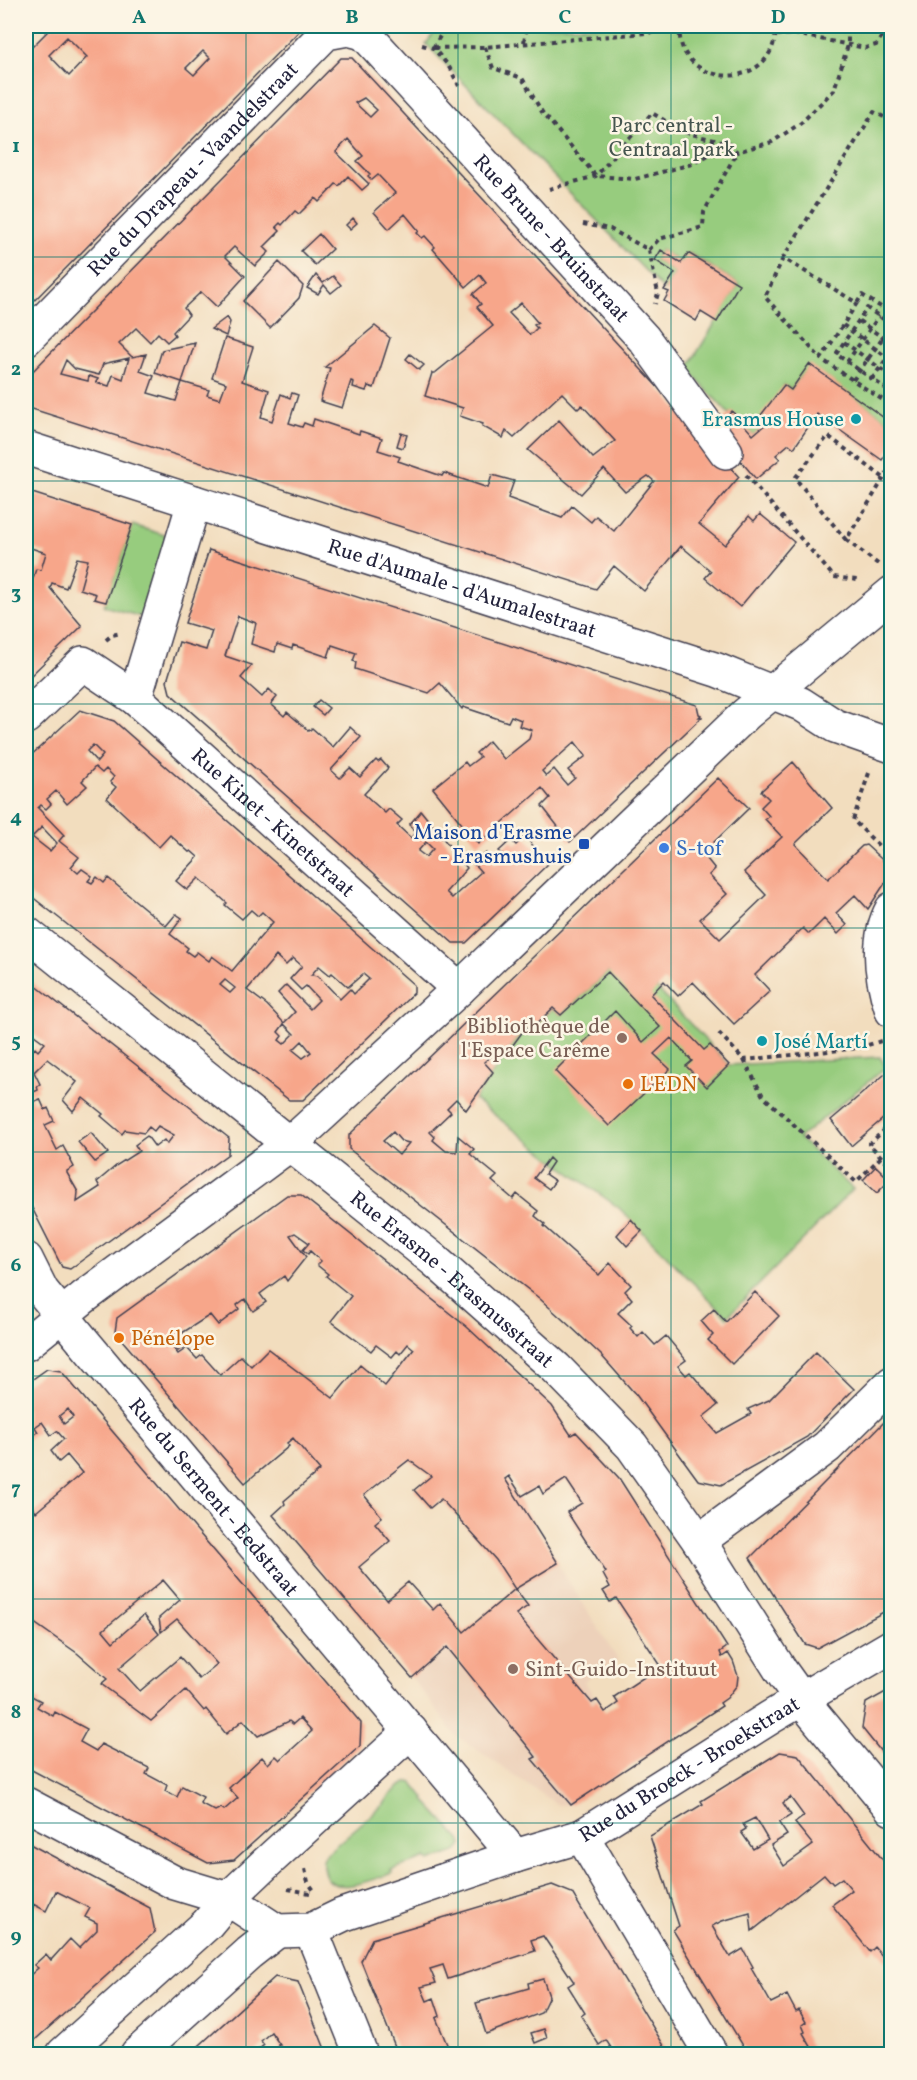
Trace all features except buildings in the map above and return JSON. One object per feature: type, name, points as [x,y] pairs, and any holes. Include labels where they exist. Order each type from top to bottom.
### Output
[{"type":"street","name":"Rue du Drapeau - Vaandelstraat","points":[[26,339],[326,33],[348,29],[367,29]]},
{"type":"street","name":"Rue Brune - Bruinstraat","points":[[367,29],[644,339],[726,452]]},
{"type":"street","name":"Rue d'Aumale - d'Aumalestraat","points":[[26,448],[705,666],[774,691],[801,704],[881,756]]},
{"type":"street","points":[[135,698],[194,502]]},
{"type":"street","points":[[26,1344],[289,1145],[459,989],[887,581]]},
{"type":"street","name":"Rue Kinet - Kinetstraat","points":[[26,717],[83,663],[135,698],[459,989]]},
{"type":"street","points":[[889,1024],[880,960],[887,917],[891,909]]},
{"type":"street","name":"Rue Erasme - Erasmusstraat","points":[[26,933],[434,1260],[556,1368],[632,1446],[699,1541],[780,1671],[891,1809]]},
{"type":"street","name":"Rue du Serment - Eedstraat","points":[[26,1259],[42,1291],[62,1316],[516,1856]]},
{"type":"street","points":[[699,1541],[827,1447],[891,1383]]},
{"type":"street","name":"Rue du Broeck - Broekstraat","points":[[711,2055],[582,1836],[801,1699],[891,1646]]},
{"type":"street","points":[[63,2055],[207,1924],[228,1899],[411,1731]]},
{"type":"street","points":[[26,1804],[175,1883],[228,1899],[277,1931],[311,1930],[342,1915],[582,1836]]},
{"type":"street","points":[[311,1930],[361,2055]]},
{"type":"street","points":[[137,2055],[249,1953],[277,1931]]},
{"type":"path","points":[[446,26],[433,48],[485,46],[680,28],[683,46],[691,59],[703,70],[718,76],[734,76],[749,72],[762,62],[771,50],[776,26]]},
{"type":"path","points":[[524,42],[527,26]]},
{"type":"path","points":[[649,250],[659,239],[703,227],[704,212],[737,152],[772,142],[801,123],[834,90],[848,45],[848,26]]},
{"type":"path","points":[[776,34],[795,34],[865,48],[876,45],[889,26]]},
{"type":"path","points":[[485,46],[493,68],[522,78],[542,112],[596,176]]},
{"type":"path","points":[[891,121],[874,112],[783,258],[765,297],[821,359],[889,404],[891,396]]},
{"type":"path","points":[[596,176],[652,113],[684,132],[729,144],[737,152]]},
{"type":"path","points":[[545,190],[596,176],[635,178],[692,164],[729,144]]},
{"type":"path","points":[[783,258],[857,303]]},
{"type":"path","points":[[821,359],[862,295],[891,314]]},
{"type":"path","points":[[844,342],[868,360],[879,368],[891,378],[885,388],[860,371],[847,362],[836,354],[844,342],[859,321],[867,308],[891,325],[868,360],[860,371],[853,380]]},
{"type":"path","points":[[847,362],[879,316]]},
{"type":"path","points":[[859,321],[891,344]]},
{"type":"path","points":[[843,325],[889,359]]},
{"type":"path","points":[[872,379],[889,359],[891,351]]},
{"type":"path","points":[[884,478],[828,436],[795,478],[846,540],[887,581]]},
{"type":"path","points":[[726,452],[834,577],[860,580]]},
{"type":"path","points":[[846,540],[891,465]]},
{"type":"path","points":[[881,756],[853,820],[891,859]]},
{"type":"path","points":[[744,1060],[858,1048],[880,1042],[889,1024]]},
{"type":"path","points":[[719,1033],[744,1060],[763,1096],[856,1182],[881,1157]]},
{"type":"path","points":[[891,1123],[869,1144],[891,1168]]},
{"type":"path","points":[[283,1884],[287,1888],[316,1894]]},
{"type":"shaded area","name":"Sint-Guido-Instituut","points":[[538,1532],[618,1660],[584,1681],[638,1762],[571,1805],[558,1805],[455,1735],[412,1678],[515,1590],[496,1560]]},
{"type":"green space","name":"Parc central - Centraal park","points":[[439,26],[891,26],[891,423],[809,365],[791,390],[784,385],[767,423],[753,435],[732,412],[729,414],[687,369],[739,284],[689,253],[681,263],[661,250],[655,260],[675,273],[664,290],[426,44]]},
{"type":"green space","points":[[132,525],[171,537],[145,618],[104,606]]},
{"type":"green space","points":[[608,972],[648,979],[729,1065],[880,1057],[886,1067],[799,1138],[853,1189],[727,1317],[619,1208],[474,1099],[526,1027],[531,1030],[553,1008],[561,1015]]},
{"type":"green space","points":[[410,1782],[460,1839],[462,1844],[458,1851],[429,1861],[427,1858],[391,1870],[392,1873],[354,1885],[335,1884],[328,1879],[323,1864],[327,1853],[384,1804],[402,1785]]},
{"type":"place","name":"Erasmus House","points":[[856,419]]},
{"type":"place","name":"Maison d'Erasme - Erasmushuis","points":[[584,844]]},
{"type":"place","name":"S-tof","points":[[664,848]]},
{"type":"place","name":"Bibliothèque de l'Espace Carême","points":[[622,1038]]},
{"type":"place","name":"José Martí","points":[[762,1041]]},
{"type":"place","name":"L'EDN","points":[[628,1084]]},
{"type":"place","name":"Pénélope","points":[[119,1338]]},
{"type":"place","name":"Sint-Guido-Instituut","points":[[513,1669]]}]
